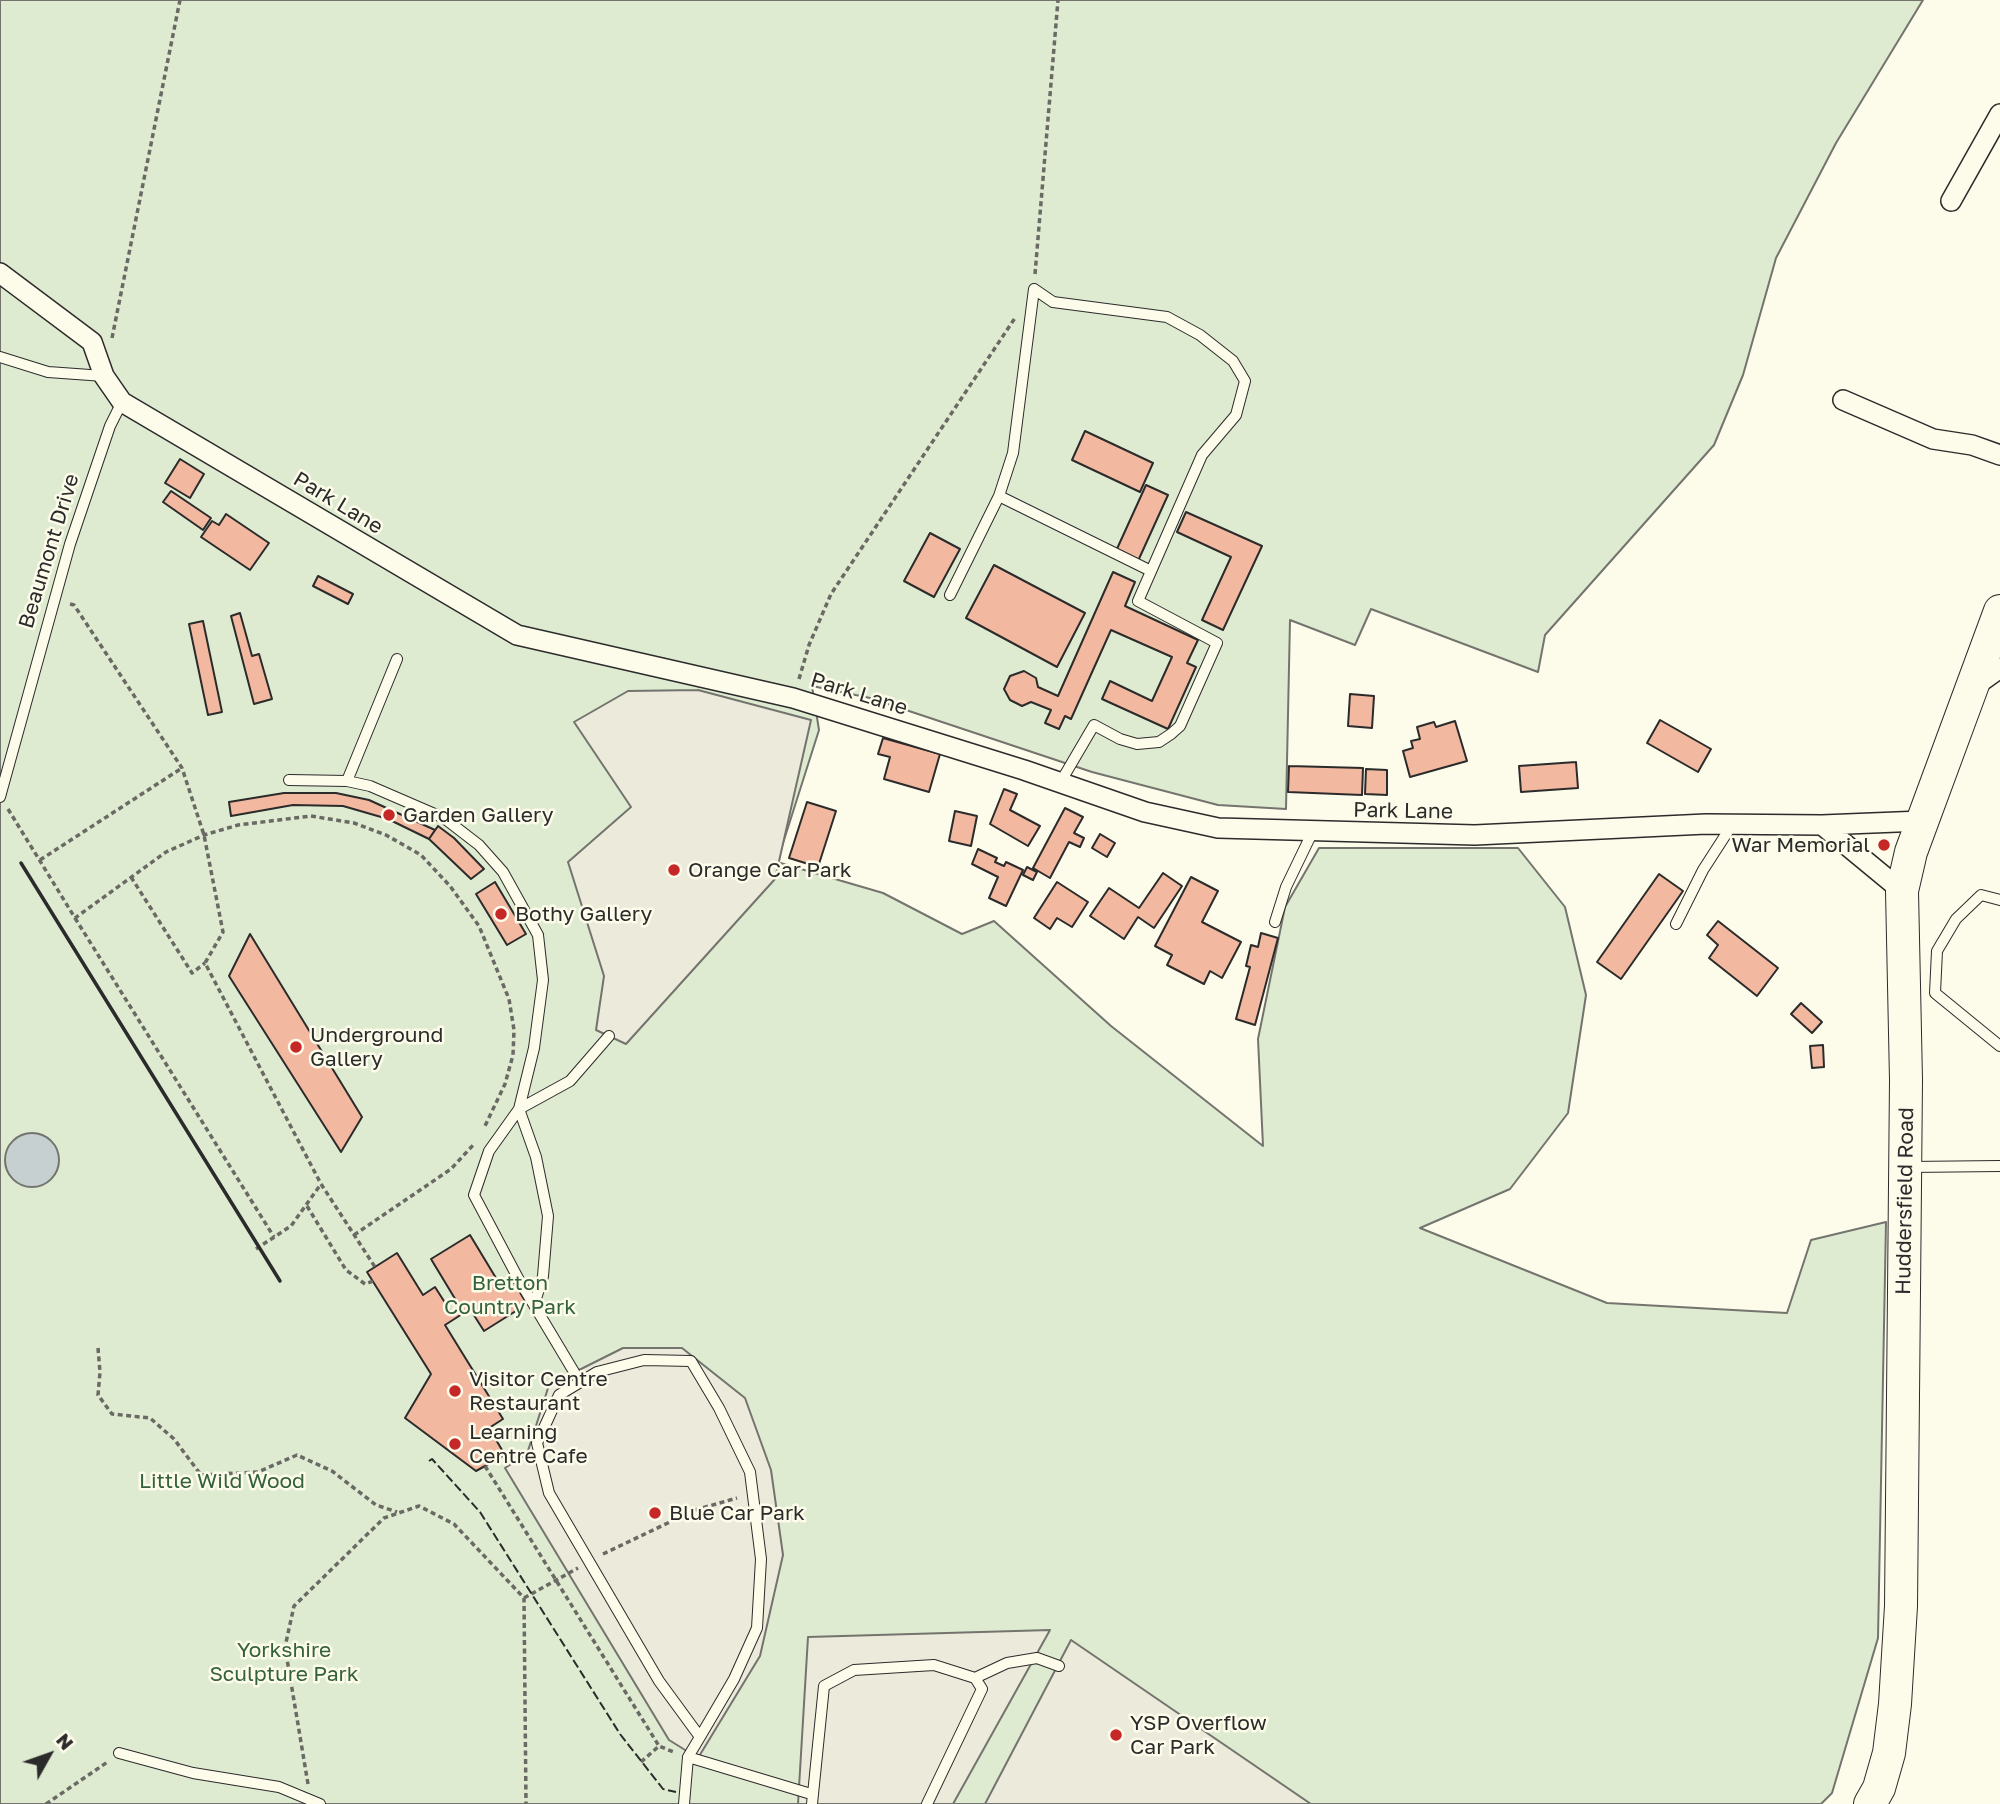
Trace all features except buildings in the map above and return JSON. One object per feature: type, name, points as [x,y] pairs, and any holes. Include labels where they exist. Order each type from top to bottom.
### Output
[{"type":"highway","name":"Huddersfield Road","points":[[1870,1804],[1879,1788],[1889,1753],[1896,1692],[1900,1606],[1905,1167],[1902,891],[1922,821],[2000,611]]},
{"type":"street","points":[[1951,201],[2000,114]]},
{"type":"street","name":"Park Lane","points":[[0,273],[92,342],[104,376],[122,402],[517,635],[793,698],[1145,812],[1218,828],[1475,835],[1732,824],[1822,825],[1922,821]]},
{"type":"street","points":[[1843,400],[1933,439],[1972,445],[2000,455]]},
{"type":"street","points":[[1970,690],[2000,668]]},
{"type":"street","points":[[1822,825],[1902,891]]},
{"type":"lane","points":[[950,595],[999,496],[1013,453],[1034,289],[1054,302],[1167,317],[1200,335],[1233,361],[1245,381],[1236,415],[1202,455],[1149,570],[1138,601],[1217,643],[1180,726],[1159,742],[1137,744],[1120,739],[1094,725],[1060,783]]},
{"type":"lane","points":[[0,356],[48,372],[104,376]]},
{"type":"lane","name":"Beaumont Drive","points":[[0,797],[54,597],[110,426],[122,402]]},
{"type":"lane","points":[[999,496],[1149,570]]},
{"type":"lane","points":[[346,780],[397,659]]},
{"type":"lane","points":[[289,780],[346,780],[370,786],[444,818],[479,845],[503,872],[538,935],[543,980],[534,1048],[519,1109],[489,1151],[474,1195],[534,1306],[580,1382]]},
{"type":"lane","points":[[1676,924],[1703,870],[1732,824]]},
{"type":"lane","points":[[1275,922],[1286,887],[1313,831]]},
{"type":"lane","points":[[2000,900],[1981,895],[1956,919],[1937,951],[1935,993],[2000,1046]]},
{"type":"lane","points":[[519,1109],[570,1081],[609,1036]]},
{"type":"lane","points":[[519,1109],[536,1157],[548,1216],[543,1276],[534,1306]]},
{"type":"lane","points":[[1905,1167],[2000,1166]]},
{"type":"lane","points":[[684,1804],[688,1757],[700,1737],[734,1679],[757,1628],[761,1559],[750,1472],[719,1408],[691,1360],[644,1360],[597,1372],[559,1395],[537,1443],[549,1493],[659,1681],[700,1737]]},
{"type":"lane","points":[[975,1678],[1007,1663],[1037,1658],[1059,1666]]},
{"type":"lane","points":[[688,1757],[811,1799],[824,1686],[854,1670],[934,1665],[975,1678],[982,1689],[927,1804]]},
{"type":"lane","points":[[119,1753],[192,1773],[279,1787],[320,1804]]},
{"type":"path","points":[[104,376],[180,0]]},
{"type":"path","points":[[793,698],[809,645],[831,594],[1034,289],[1058,0]]},
{"type":"path","points":[[54,597],[74,606],[182,768],[204,835],[223,932],[205,963],[192,973],[131,877]]},
{"type":"path","points":[[39,860],[182,768]]},
{"type":"path","points":[[0,797],[274,1237]]},
{"type":"path","points":[[75,918],[166,852],[204,835],[238,825],[311,816],[354,823],[386,835],[421,855],[450,886],[479,926],[498,965],[514,1030],[513,1055],[505,1084],[483,1130]]},
{"type":"path","points":[[205,963],[321,1184],[375,1267]]},
{"type":"path","points":[[354,1235],[451,1169],[478,1139]]},
{"type":"path","points":[[256,1249],[291,1226],[321,1184]]},
{"type":"path","points":[[307,1206],[346,1270],[365,1284],[373,1280]]},
{"type":"path","points":[[98,1348],[100,1372],[97,1395],[112,1414],[150,1418],[174,1439],[201,1475],[258,1472],[297,1455],[332,1471],[376,1505],[399,1512]]},
{"type":"path","points":[[485,1466],[659,1746],[688,1757]]},
{"type":"path","points":[[524,1598],[627,1540],[695,1510],[753,1494]]},
{"type":"path","points":[[298,1796],[309,1783],[285,1647],[294,1606],[383,1518],[419,1506],[454,1524],[524,1598],[526,1804]]},
{"type":"path","points":[[641,1762],[659,1746]]},
{"type":"path","points":[[46,1804],[119,1753]]},
{"type":"green space","name":"Bretton Country Park","points":[[0,0],[1923,0],[1836,143],[1776,258],[1743,375],[1714,445],[1545,635],[1538,672],[1371,609],[1355,645],[1290,620],[1286,809],[1218,805],[1092,772],[870,698],[812,686],[819,730],[777,862],[883,893],[962,934],[994,921],[1111,1026],[1263,1146],[1258,1039],[1285,907],[1319,848],[1518,848],[1565,907],[1586,995],[1568,1113],[1510,1189],[1420,1228],[1607,1303],[1787,1313],[1811,1240],[1886,1222],[1878,1638],[1832,1793],[1821,1804],[0,1804]]},
{"type":"shaded area","name":"Orange Car Park","points":[[698,690],[811,720],[775,879],[626,1044],[596,1030],[604,976],[568,862],[631,807],[574,722],[628,691]]},
{"type":"shaded area","points":[[32,1133],[51,1141],[59,1160],[51,1179],[32,1187],[13,1179],[5,1160],[13,1141]]},
{"type":"shaded area","name":"Blue Car Park","points":[[623,1348],[682,1348],[745,1398],[771,1470],[783,1555],[760,1656],[698,1758],[669,1740],[505,1468],[527,1454],[549,1385]]},
{"type":"shaded area","points":[[1050,1630],[953,1804],[798,1804],[808,1637]]},
{"type":"shaded area","name":"YSP Overflow Car Park","points":[[1071,1640],[1311,1804],[985,1804]]},
{"type":"fence","points":[[429,1461],[432,1459],[480,1512],[620,1734],[663,1789],[676,1792]]},
{"type":"wall","points":[[21,863],[280,1281]]},
{"type":"place","name":"Garden Gallery","points":[[389,815]]},
{"type":"place","name":"War Memorial","points":[[1884,845]]},
{"type":"place","name":"Orange Car Park","points":[[674,870]]},
{"type":"place","name":"Bothy Gallery","points":[[501,914]]},
{"type":"place","name":"Underground Gallery","points":[[296,1047]]},
{"type":"place","name":"Visitor Centre Restaurant","points":[[455,1391]]},
{"type":"place","name":"Learning Centre Cafe","points":[[455,1444]]},
{"type":"place","name":"Blue Car Park","points":[[655,1513]]},
{"type":"place","name":"YSP Overflow Car Park","points":[[1116,1735]]},
{"type":"park label","name":"Little Wild Wood","points":[[222,1481]]},
{"type":"park label","name":"Yorkshire Sculpture Park","points":[[284,1662]]}]
